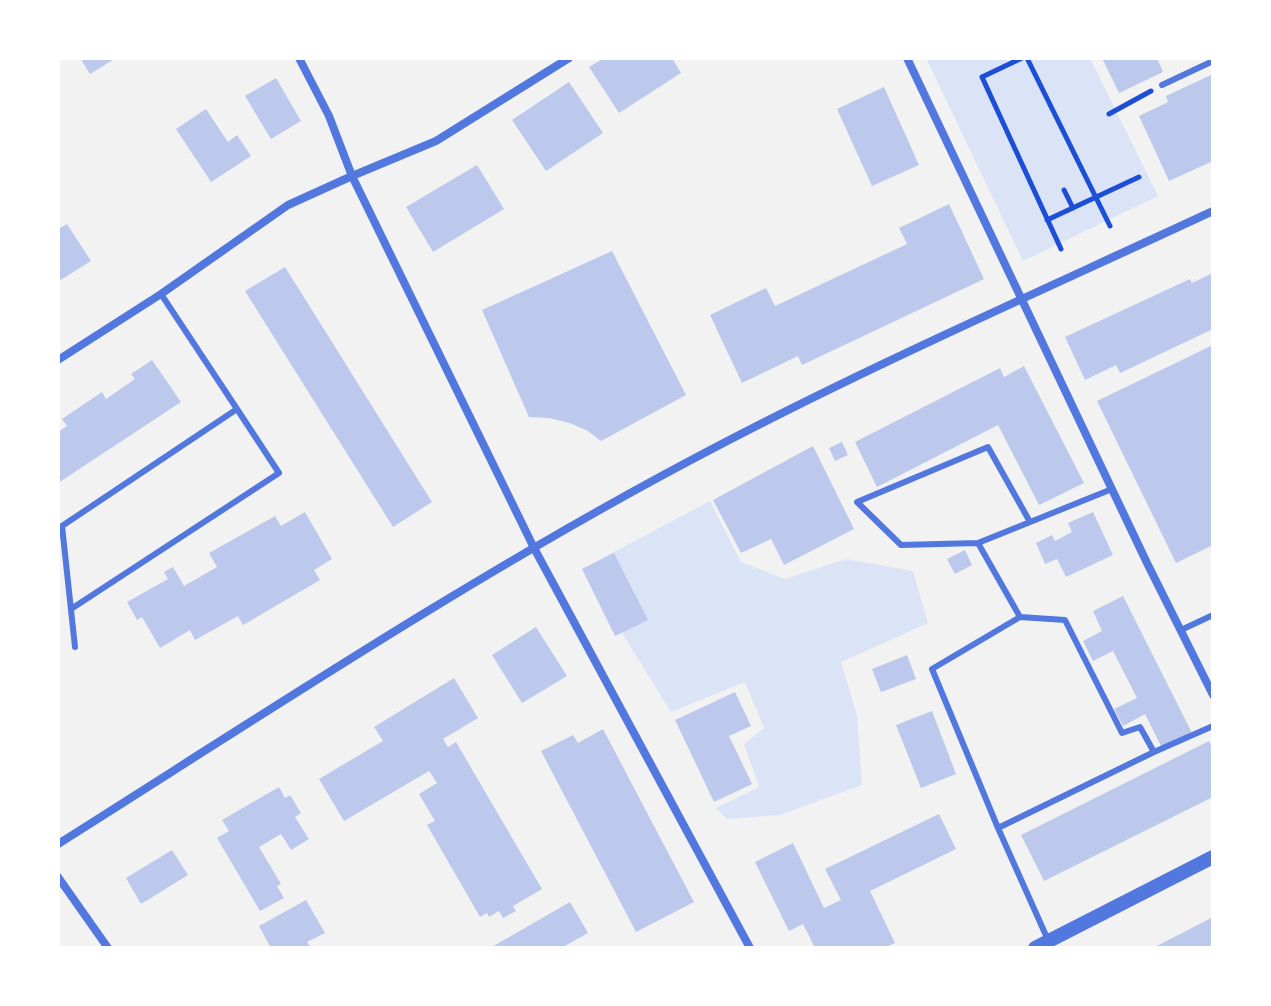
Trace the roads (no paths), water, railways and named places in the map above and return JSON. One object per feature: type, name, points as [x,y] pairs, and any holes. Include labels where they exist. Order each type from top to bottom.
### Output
[{"type":"street","points":[[299,58],[329,116],[352,176],[534,548],[750,948]]},
{"type":"street","points":[[58,360],[161,294],[288,205],[436,141],[569,58]]},
{"type":"street","points":[[907,58],[1213,695]]},
{"type":"street","points":[[58,844],[534,548],[691,460],[796,405],[1213,211]]},
{"type":"street","points":[[1041,945],[1213,857]]},
{"type":"street","points":[[58,877],[108,948]]},
{"type":"lane","points":[[1162,85],[1213,61]]},
{"type":"lane","points":[[71,609],[279,473],[161,294]]},
{"type":"lane","points":[[75,647],[62,526],[237,409]]},
{"type":"lane","points":[[1030,522],[988,447],[857,502],[901,545],[978,543],[1112,489]]},
{"type":"lane","points":[[978,543],[1020,617]]},
{"type":"lane","points":[[1181,630],[1213,615]]},
{"type":"lane","points":[[1041,945],[998,828],[932,669],[1020,617],[1065,620],[1122,733],[1140,727],[1154,752]]},
{"type":"lane","points":[[998,828],[1213,726]]}]
